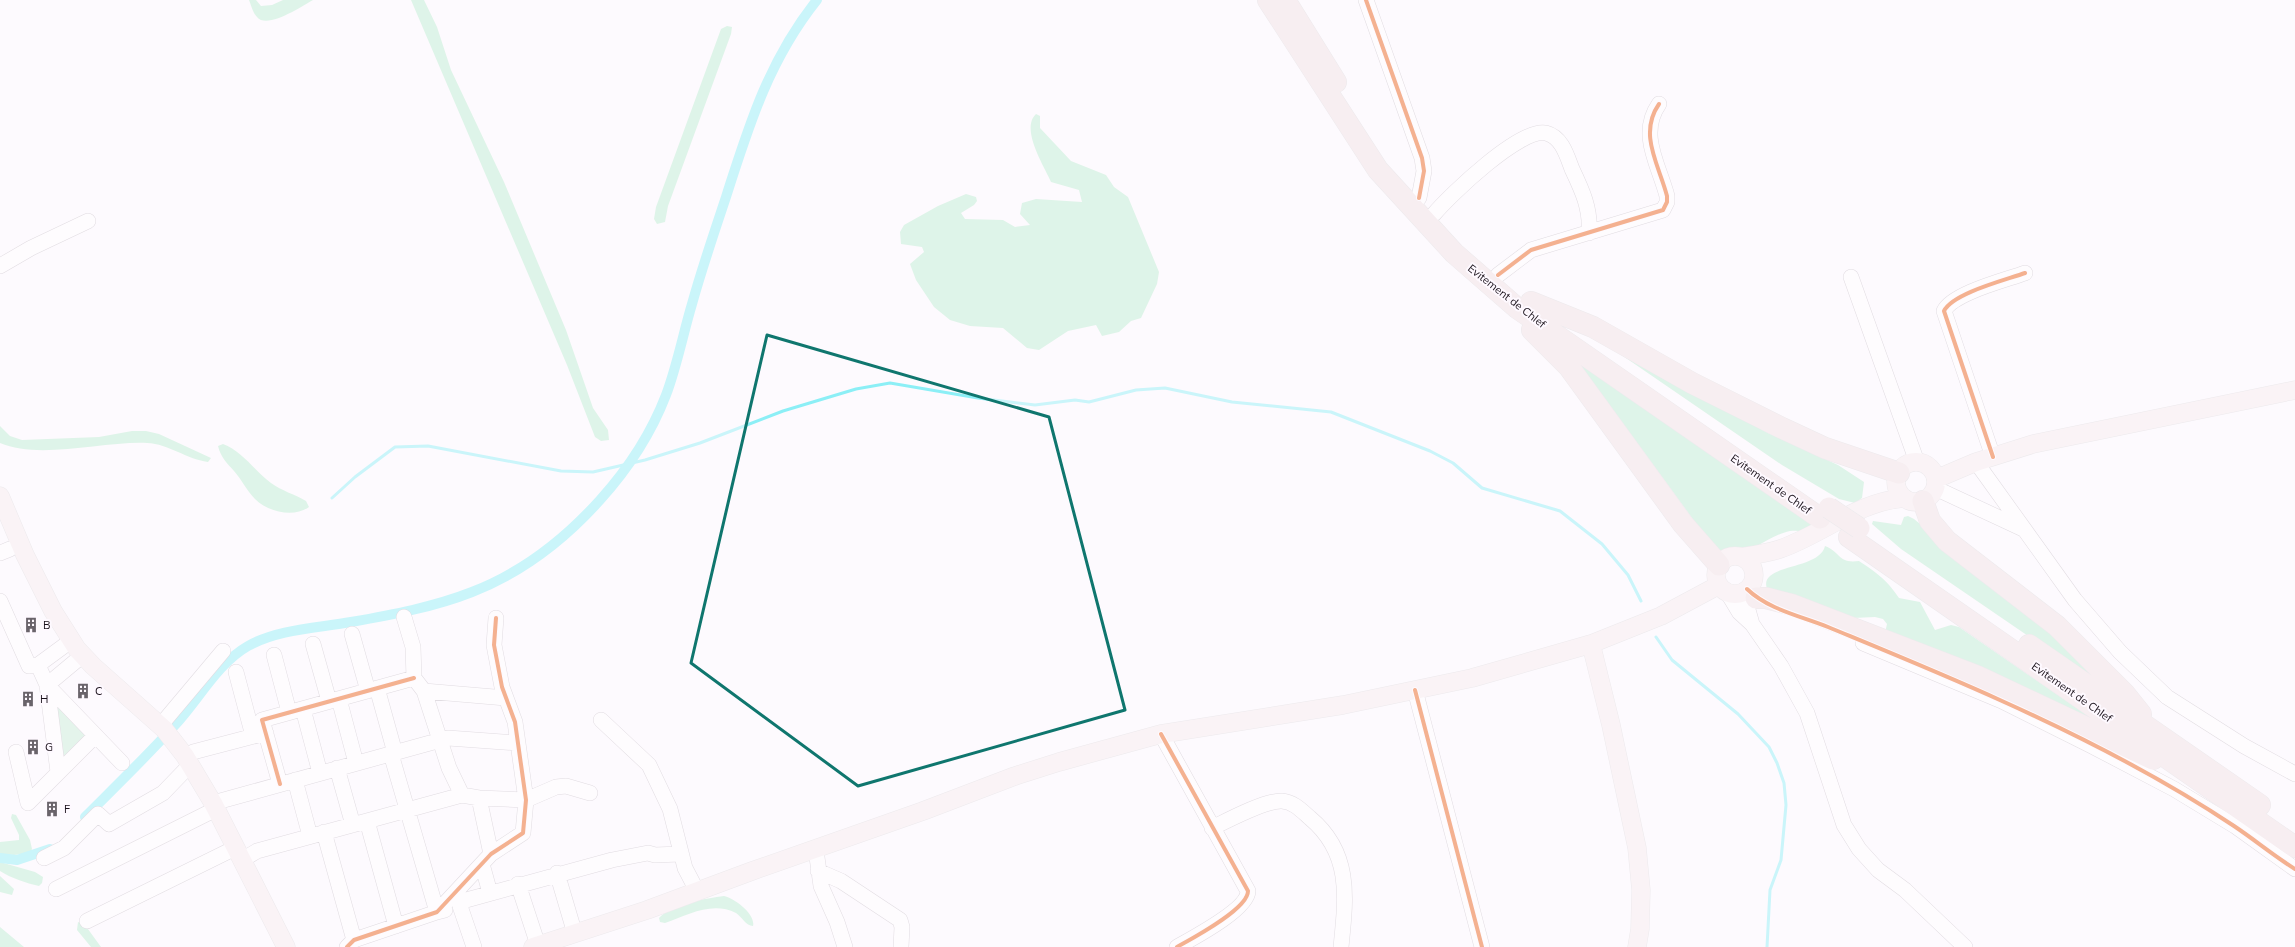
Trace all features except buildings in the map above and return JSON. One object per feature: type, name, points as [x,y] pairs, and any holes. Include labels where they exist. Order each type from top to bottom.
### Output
[{"type":"highway","name":"Evitement de Chlef","points":[[1268,0],[1378,170],[1454,253],[1494,280],[1531,302],[1825,513]]},
{"type":"highway","name":"Evitement de Chlef","points":[[1285,0],[1364,126],[1388,160],[1419,198],[1494,280],[1517,308],[1825,513]]},
{"type":"highway","points":[[1494,280],[1569,367],[1683,524],[1719,565]]},
{"type":"highway","points":[[1531,302],[1593,327],[1692,383],[1789,432],[1898,476]]},
{"type":"highway","points":[[1925,491],[1930,521],[1947,541],[2057,626],[2125,694],[2155,732]]},
{"type":"highway","points":[[1825,513],[1856,525]]},
{"type":"highway","name":"Evitement de Chlef","points":[[1856,525],[2295,829]]},
{"type":"highway","name":"Evitement de Chlef","points":[[1856,525],[2187,772],[2295,847]]},
{"type":"highway","points":[[1741,590],[1766,598],[1793,604],[1970,673],[2042,705],[2134,752],[2187,772]]},
{"type":"main road","points":[[1741,590],[1716,575],[1719,565],[1727,558],[1741,557],[1781,549],[1856,525],[1882,502],[1925,491],[1984,459],[2033,444],[2093,430],[2295,390]]},
{"type":"main road","points":[[1856,525],[1906,465],[1916,462],[1931,469],[1925,491]]},
{"type":"main road","points":[[1898,476],[1898,489],[1925,491]]},
{"type":"main road","points":[[0,496],[37,580],[53,611],[72,640],[83,655],[110,682],[160,726],[191,758],[286,947]]},
{"type":"main road","points":[[536,946],[648,910],[697,891],[816,850],[1015,776],[1104,748],[1161,734],[1343,705],[1416,690],[1472,678],[1591,644],[1661,616],[1741,590],[1765,563],[1781,549]]},
{"type":"main road","points":[[1741,557],[1746,560],[1753,569],[1741,590]]},
{"type":"main road","points":[[1591,644],[1612,725],[1637,848],[1641,890],[1640,929],[1637,947]]},
{"type":"street","points":[[1366,0],[1422,158],[1424,171],[1419,198]]},
{"type":"street","points":[[1494,280],[1532,250],[1658,213],[1666,206],[1667,196],[1654,155],[1649,128],[1653,113],[1659,104]]},
{"type":"street","points":[[1434,214],[1482,168],[1522,140],[1532,135],[1546,133],[1558,141],[1587,202],[1590,220],[1589,233]]},
{"type":"street","points":[[0,266],[31,248],[88,221]]},
{"type":"street","points":[[2025,274],[1952,301],[1944,311],[1984,459],[1986,479],[2028,531],[2075,600],[2120,652],[2167,697],[2244,746],[2295,774]]},
{"type":"street","points":[[1851,277],[1916,462]]},
{"type":"street","points":[[1925,491],[2028,531]]},
{"type":"street","points":[[1741,590],[1752,624],[1782,666],[1807,713],[1844,824],[1859,849],[1878,870],[1905,890],[1965,947]]},
{"type":"street","points":[[1741,590],[1771,606],[1828,627],[2002,701],[2084,741],[2174,789],[2235,826],[2295,869]]},
{"type":"street","points":[[0,601],[29,666],[38,665],[72,640]]},
{"type":"street","points":[[404,617],[413,647],[414,678],[424,691],[439,741],[449,768],[462,795]]},
{"type":"street","points":[[458,900],[486,859],[523,833],[526,800],[515,722],[502,687],[494,645],[496,618]]},
{"type":"street","points":[[352,634],[393,753],[407,810],[437,912]]},
{"type":"street","points":[[313,644],[356,763]]},
{"type":"street","points":[[160,726],[223,651]]},
{"type":"street","points":[[47,685],[83,655]]},
{"type":"street","points":[[274,655],[320,773]]},
{"type":"street","points":[[38,665],[47,685],[58,772]]},
{"type":"street","points":[[236,672],[280,784]]},
{"type":"street","points":[[44,858],[64,848],[98,814],[109,824],[163,793],[191,758],[296,710],[414,678]]},
{"type":"street","points":[[47,685],[122,763]]},
{"type":"street","points":[[1416,690],[1482,947]]},
{"type":"street","points":[[424,691],[506,698]]},
{"type":"street","points":[[601,720],[649,765],[670,809],[684,868],[697,891]]},
{"type":"street","points":[[1161,734],[1212,828],[1246,886],[1248,894],[1236,909],[1220,921],[1177,947]]},
{"type":"street","points":[[16,752],[28,803],[95,736]]},
{"type":"street","points":[[56,889],[214,806],[280,784],[448,738],[518,743]]},
{"type":"street","points":[[337,768],[353,825]]},
{"type":"street","points":[[295,780],[317,834],[353,945],[363,945],[372,934],[437,912],[458,900],[490,893],[557,873],[648,853],[656,855],[680,854]]},
{"type":"street","points":[[87,921],[238,854],[257,851],[462,795],[479,798],[526,800],[560,786],[574,787],[590,793]]},
{"type":"street","points":[[479,798],[490,893]]},
{"type":"street","points":[[1212,828],[1247,812],[1282,801],[1298,807],[1318,824],[1334,846],[1342,871],[1344,917],[1341,947]]},
{"type":"street","points":[[367,821],[396,926]]},
{"type":"street","points":[[816,850],[818,871],[826,899],[837,922],[845,947]]},
{"type":"street","points":[[818,871],[841,881],[900,920],[902,927],[901,947]]},
{"type":"street","points":[[557,873],[575,934]]},
{"type":"street","points":[[518,884],[536,946]]},
{"type":"street","points":[[458,900],[474,947]]},
{"type":"highlighted area","points":[[767,335],[1049,417],[1125,710],[858,786],[691,663]]},
{"type":"green space","points":[[249,0],[256,0],[261,6],[272,5],[283,0],[313,0],[285,16],[268,21],[257,17]]},
{"type":"green space","points":[[411,0],[424,0],[437,27],[451,70],[504,182],[566,330],[593,408],[608,430],[609,440],[601,441],[595,437],[567,365]]},
{"type":"green space","points":[[727,26],[732,27],[731,34],[668,206],[665,222],[657,224],[654,219],[656,207],[721,29]]},
{"type":"green space","points":[[1036,114],[1040,116],[1040,128],[1071,161],[1106,175],[1114,187],[1128,197],[1159,272],[1157,284],[1141,318],[1131,321],[1119,332],[1102,336],[1096,325],[1068,331],[1039,350],[1027,348],[1003,328],[970,326],[950,320],[934,307],[916,280],[910,264],[924,252],[922,247],[901,244],[900,232],[904,225],[938,206],[966,194],[976,197],[977,201],[974,205],[961,213],[965,219],[1003,220],[1015,227],[1030,225],[1020,214],[1022,203],[1036,199],[1082,202],[1079,190],[1051,182],[1035,148],[1032,138],[1032,121]]},
{"type":"green space","points":[[1607,345],[1768,433],[1838,465],[1864,482],[1862,498],[1855,503],[1839,499],[1782,465]]},
{"type":"green space","points":[[1570,357],[1813,526],[1815,532],[1790,531],[1780,534],[1742,552],[1732,553],[1722,551],[1711,544],[1603,396]]},
{"type":"green space","points":[[0,426],[10,436],[22,440],[99,437],[132,431],[146,431],[159,434],[211,458],[208,462],[192,458],[163,446],[147,443],[130,443],[52,450],[16,448],[0,443]]},
{"type":"green space","points":[[223,444],[236,451],[271,483],[306,501],[309,507],[289,513],[274,510],[260,504],[252,496],[223,457],[218,446]]},
{"type":"green space","points":[[1908,516],[1914,519],[2046,627],[2119,698],[1901,549],[1872,524],[1873,521],[1901,525],[1904,517]]},
{"type":"green space","points":[[1825,546],[1847,561],[1859,561],[1871,569],[1886,582],[1899,598],[1920,602],[1935,630],[1951,625],[1959,627],[2104,727],[1885,633],[1887,624],[1883,619],[1875,617],[1853,618],[1767,589],[1767,581],[1771,575],[1812,560],[1820,554]]},
{"type":"green space","points":[[54,701],[87,735],[63,759]]},
{"type":"green space","points":[[12,814],[16,815],[30,840],[32,849],[30,853],[14,855],[0,854],[0,842],[19,840],[19,835],[11,818]]},
{"type":"green space","points":[[0,862],[35,872],[43,877],[42,883],[39,886],[9,876],[0,871]]},
{"type":"green space","points":[[0,876],[14,889],[12,895],[0,892]]},
{"type":"green space","points":[[724,896],[738,903],[748,912],[753,921],[753,926],[746,923],[736,913],[718,908],[700,910],[665,923],[660,922],[659,918],[671,909],[699,900]]},
{"type":"green space","points":[[78,922],[85,925],[101,947],[91,947],[77,930]]},
{"type":"green space","points":[[0,927],[24,947],[0,947]]},
{"type":"waterway","points":[[85,817],[176,724],[227,662],[248,646],[272,636],[397,613],[443,602],[472,592],[508,575],[541,554],[572,528],[600,500],[620,476],[638,450],[660,409],[673,373],[704,264],[752,119],[773,70],[786,46],[800,23],[817,0]]},
{"type":"waterway","points":[[332,498],[355,477],[395,447],[428,446],[561,471],[593,472],[645,460],[700,443],[783,411],[856,389],[890,383],[978,398],[1035,405],[1075,400],[1089,402],[1136,390],[1165,388],[1232,402],[1331,412],[1430,451],[1453,463],[1482,488],[1560,511],[1602,544],[1628,575],[1641,601]]},
{"type":"waterway","points":[[1656,637],[1672,660],[1738,714],[1769,747],[1777,763],[1784,783],[1786,805],[1781,860],[1770,890],[1767,947]]},
{"type":"waterway","points":[[0,858],[17,860],[50,849]]},
{"type":"cycle path","points":[[1366,0],[1422,158],[1424,171],[1419,198]]},
{"type":"cycle path","points":[[1498,275],[1531,250],[1663,210],[1667,202],[1667,196],[1655,161],[1650,138],[1650,127],[1653,115],[1659,104]]},
{"type":"cycle path","points":[[1993,457],[1944,311],[1949,304],[1958,298],[1993,283],[2025,273]]},
{"type":"cycle path","points":[[1747,589],[1765,602],[1786,612],[1828,627],[1915,663],[2032,715],[2092,744],[2179,791],[2207,808],[2295,869]]},
{"type":"cycle path","points":[[347,947],[354,940],[437,912],[491,854],[523,833],[526,800],[515,722],[502,687],[494,645],[496,618]]},
{"type":"cycle path","points":[[280,784],[262,720],[414,678]]},
{"type":"cycle path","points":[[1415,690],[1482,947]]},
{"type":"cycle path","points":[[1161,734],[1248,891],[1246,898],[1230,914],[1177,947]]},
{"type":"place","name":"B","points":[[31,625]]},
{"type":"place","name":"C","points":[[83,691]]},
{"type":"place","name":"H","points":[[28,699]]},
{"type":"place","name":"G","points":[[33,747]]},
{"type":"place","name":"F","points":[[52,809]]}]
